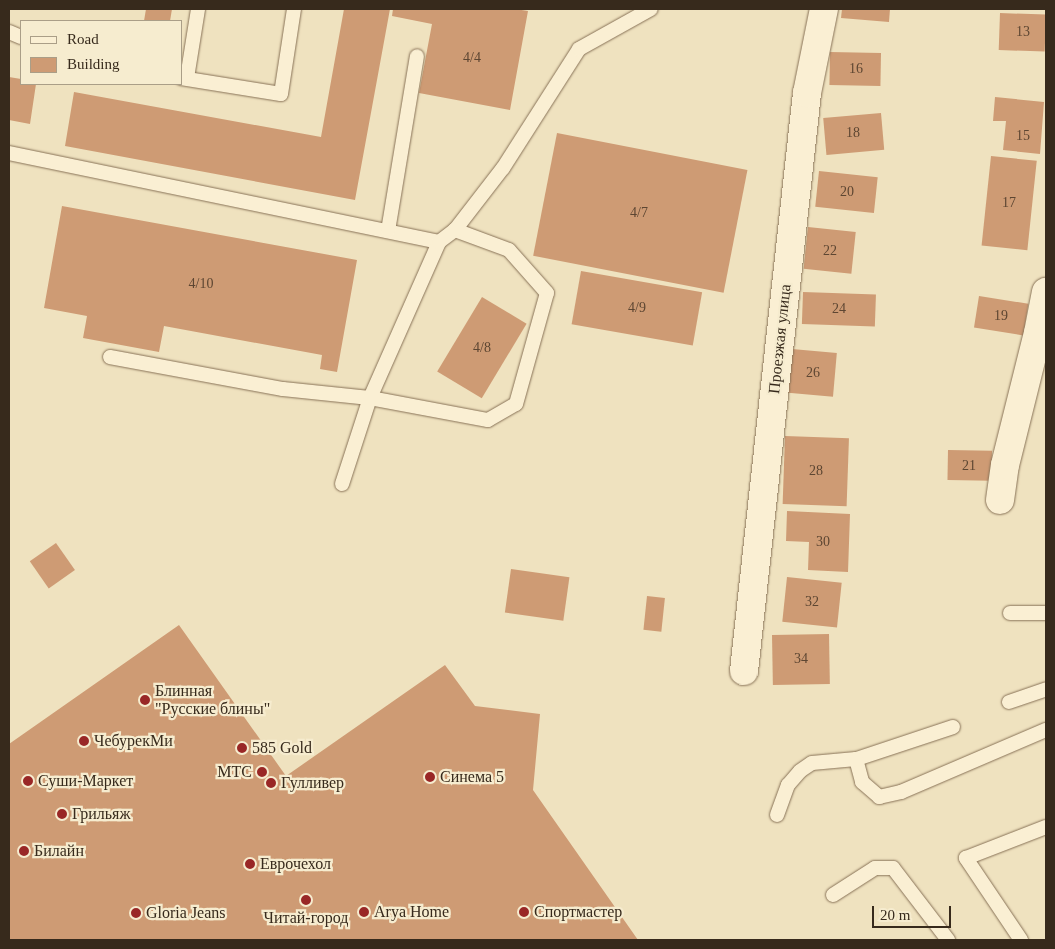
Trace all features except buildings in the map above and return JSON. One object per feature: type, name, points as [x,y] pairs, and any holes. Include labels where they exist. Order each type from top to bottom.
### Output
[{"type":"street","name":"Проезжая улица","points":[[744,671],[807,92],[824,9]]},
{"type":"street","points":[[1000,500],[1005,465],[1038,333],[1046,292]]},
{"type":"lane","points":[[198,9],[184,78],[281,94],[294,9]]},
{"type":"lane","points":[[342,484],[370,398],[439,242],[454,230],[503,168],[580,48],[651,9]]},
{"type":"lane","points":[[388,232],[417,56]]},
{"type":"lane","points":[[9,153],[439,242]]},
{"type":"lane","points":[[110,357],[283,389],[370,398],[488,420],[516,404],[547,293],[509,250],[454,230]]},
{"type":"lane","points":[[1010,613],[1046,613]]},
{"type":"lane","points":[[1010,702],[1046,689]]},
{"type":"lane","points":[[777,815],[788,786],[800,771],[812,763],[856,760],[953,727]]},
{"type":"lane","points":[[856,760],[862,782],[879,797],[901,792],[1046,730]]},
{"type":"lane","points":[[1021,940],[966,858],[1045,831]]},
{"type":"lane","points":[[833,895],[875,868],[893,868],[948,940]]},
{"type":"place","name":"Блинная \"Русские блины\"","points":[[145,700]]},
{"type":"place","name":"ЧебурекМи","points":[[84,741]]},
{"type":"place","name":"585 Gold","points":[[242,748]]},
{"type":"place","name":"МТС","points":[[262,772]]},
{"type":"place","name":"Синема 5","points":[[430,777]]},
{"type":"place","name":"Суши-Маркет","points":[[28,781]]},
{"type":"place","name":"Гулливер","points":[[271,783]]},
{"type":"place","name":"Грильяж","points":[[62,814]]},
{"type":"place","name":"Билайн","points":[[24,851]]},
{"type":"place","name":"Еврочехол","points":[[250,864]]},
{"type":"place","name":"Читай-город","points":[[306,900]]},
{"type":"place","name":"Arya Home","points":[[364,912]]},
{"type":"place","name":"Спортмастер","points":[[524,912]]},
{"type":"place","name":"Gloria Jeans","points":[[136,913]]}]
